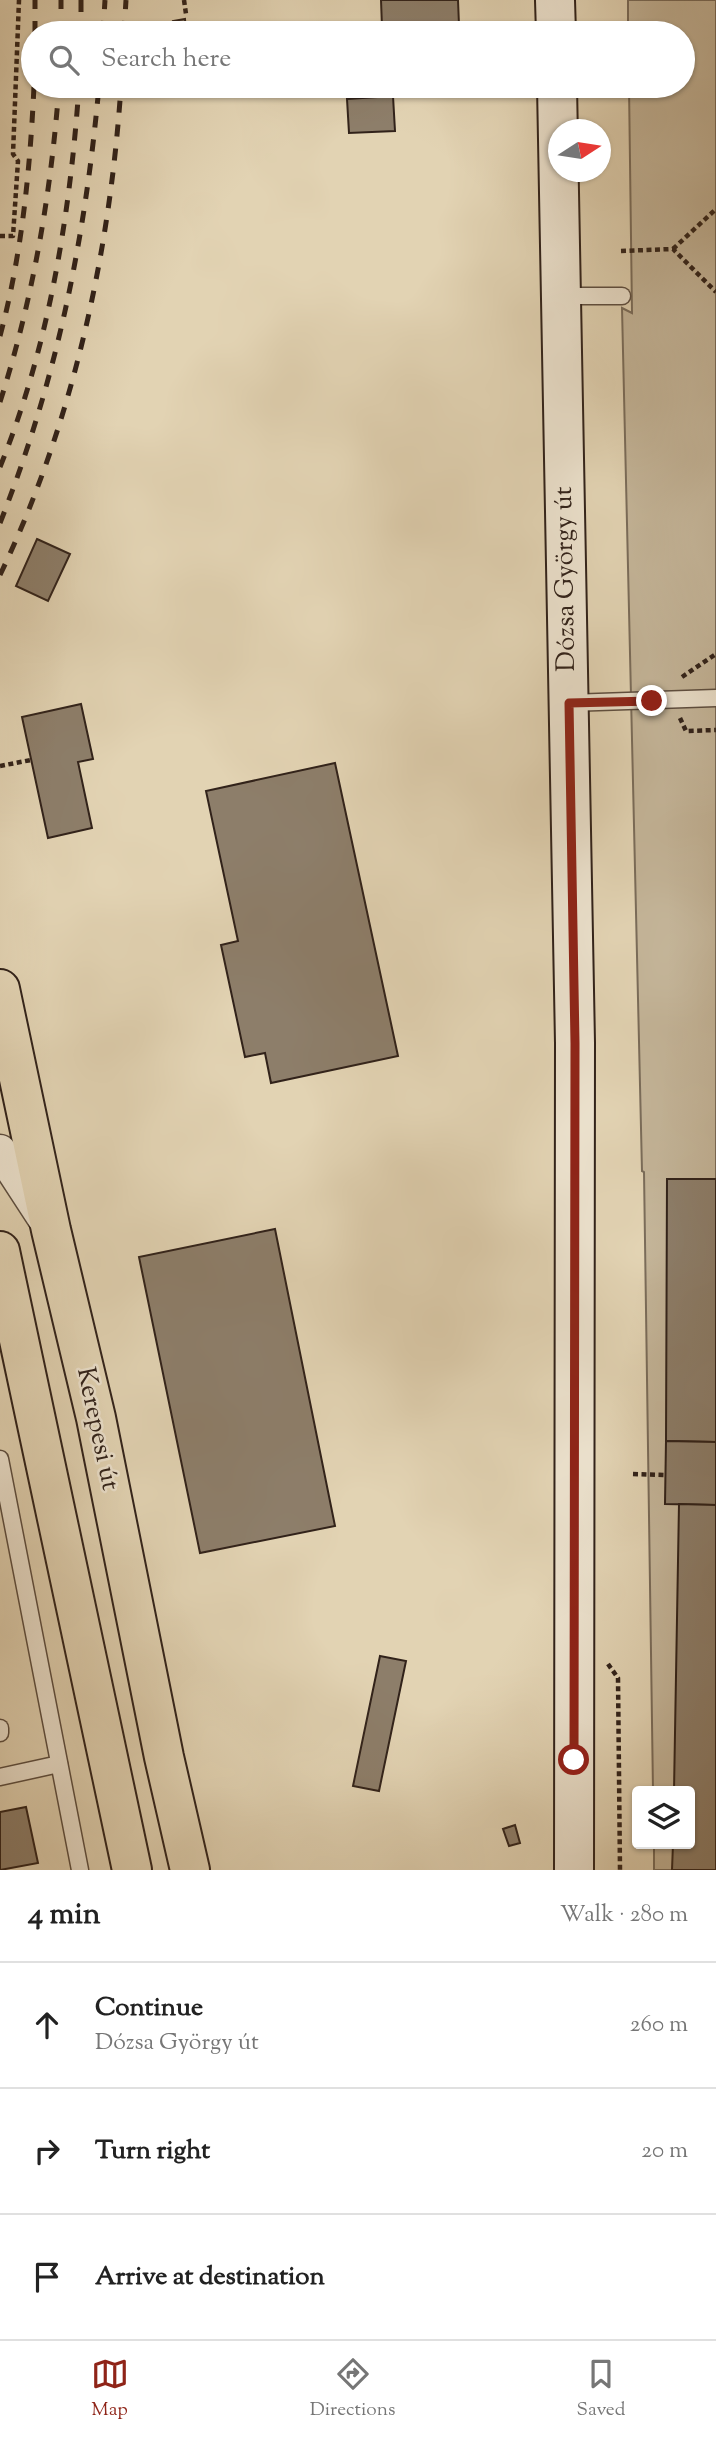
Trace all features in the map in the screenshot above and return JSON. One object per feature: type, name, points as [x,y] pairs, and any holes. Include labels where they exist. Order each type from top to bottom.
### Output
[{"type":"main road","points":[[555,0],[556,21]]},
{"type":"main road","name":"Dózsa György út","points":[[557,98],[575,1043],[570,1864]]},
{"type":"main road","name":"Kerepesi út","points":[[1,996],[51,1230],[96,1418],[164,1757],[190,1870]]},
{"type":"main road","points":[[0,1251],[132,1870]]},
{"type":"street","points":[[0,1151],[51,1230]]},
{"type":"lane","points":[[561,296],[622,296]]},
{"type":"lane","points":[[569,703],[716,698]]},
{"type":"lane","points":[[0,1459],[80,1870]]},
{"type":"lane","points":[[0,1728],[0,1733]]},
{"type":"lane","points":[[0,1777],[59,1765]]},
{"type":"path","points":[[0,236],[13,236],[18,162],[13,154],[19,0]]},
{"type":"path","points":[[184,0],[186,14]]},
{"type":"path","points":[[621,251],[673,249],[716,209]]},
{"type":"path","points":[[673,249],[716,292]]},
{"type":"path","points":[[686,731],[716,730]]},
{"type":"path","points":[[0,766],[31,760]]},
{"type":"path","points":[[633,1474],[666,1475]]},
{"type":"path","points":[[604,1658],[618,1678],[620,1870]]},
{"type":"shaded area","points":[[628,0],[716,0],[716,1870],[654,1870],[654,1849],[695,1849],[695,1786],[653,1786],[644,1172],[622,308],[632,313],[629,98],[695,98],[695,21],[628,21]]},
{"type":"building","points":[[381,0],[458,0],[459,21],[382,21]]},
{"type":"building","points":[[393,98],[395,131],[349,133],[347,99]]},
{"type":"building","points":[[37,539],[70,554],[48,601],[16,586]]},
{"type":"building","points":[[81,704],[93,759],[78,762],[92,828],[48,838],[22,717]]},
{"type":"building","points":[[335,763],[398,1056],[271,1083],[265,1053],[245,1057],[221,945],[238,941],[206,791]]},
{"type":"building","points":[[667,1179],[716,1179],[716,1442],[666,1441]]},
{"type":"building","points":[[275,1229],[335,1526],[200,1553],[139,1257]]},
{"type":"building","points":[[666,1441],[716,1442],[716,1505],[665,1504]]},
{"type":"building","points":[[679,1504],[716,1505],[716,1870],[672,1870],[673,1849],[695,1849],[695,1786],[674,1786]]},
{"type":"building","points":[[380,1656],[406,1661],[379,1791],[353,1786]]},
{"type":"building","points":[[26,1807],[38,1863],[0,1870],[0,1812]]},
{"type":"building","points":[[515,1825],[520,1843],[509,1846],[503,1829]]},
{"type":"railway","points":[[35,0],[35,21]]},
{"type":"railway","points":[[61,0],[61,21]]},
{"type":"railway","points":[[81,0],[81,21]]},
{"type":"railway","points":[[104,21],[105,0]]},
{"type":"railway","points":[[125,21],[126,0]]},
{"type":"railway","points":[[0,336],[24,212],[33,98]]},
{"type":"railway","points":[[0,402],[22,324],[39,246],[58,98]]},
{"type":"railway","points":[[0,467],[32,375],[44,327],[63,231],[78,98]]},
{"type":"railway","points":[[0,523],[38,416],[66,308],[86,199],[98,98]]},
{"type":"railway","points":[[0,575],[48,458],[84,336],[108,211],[120,98]]},
{"type":"route","points":[[574,1760],[575,1043],[569,703],[652,701]]}]
